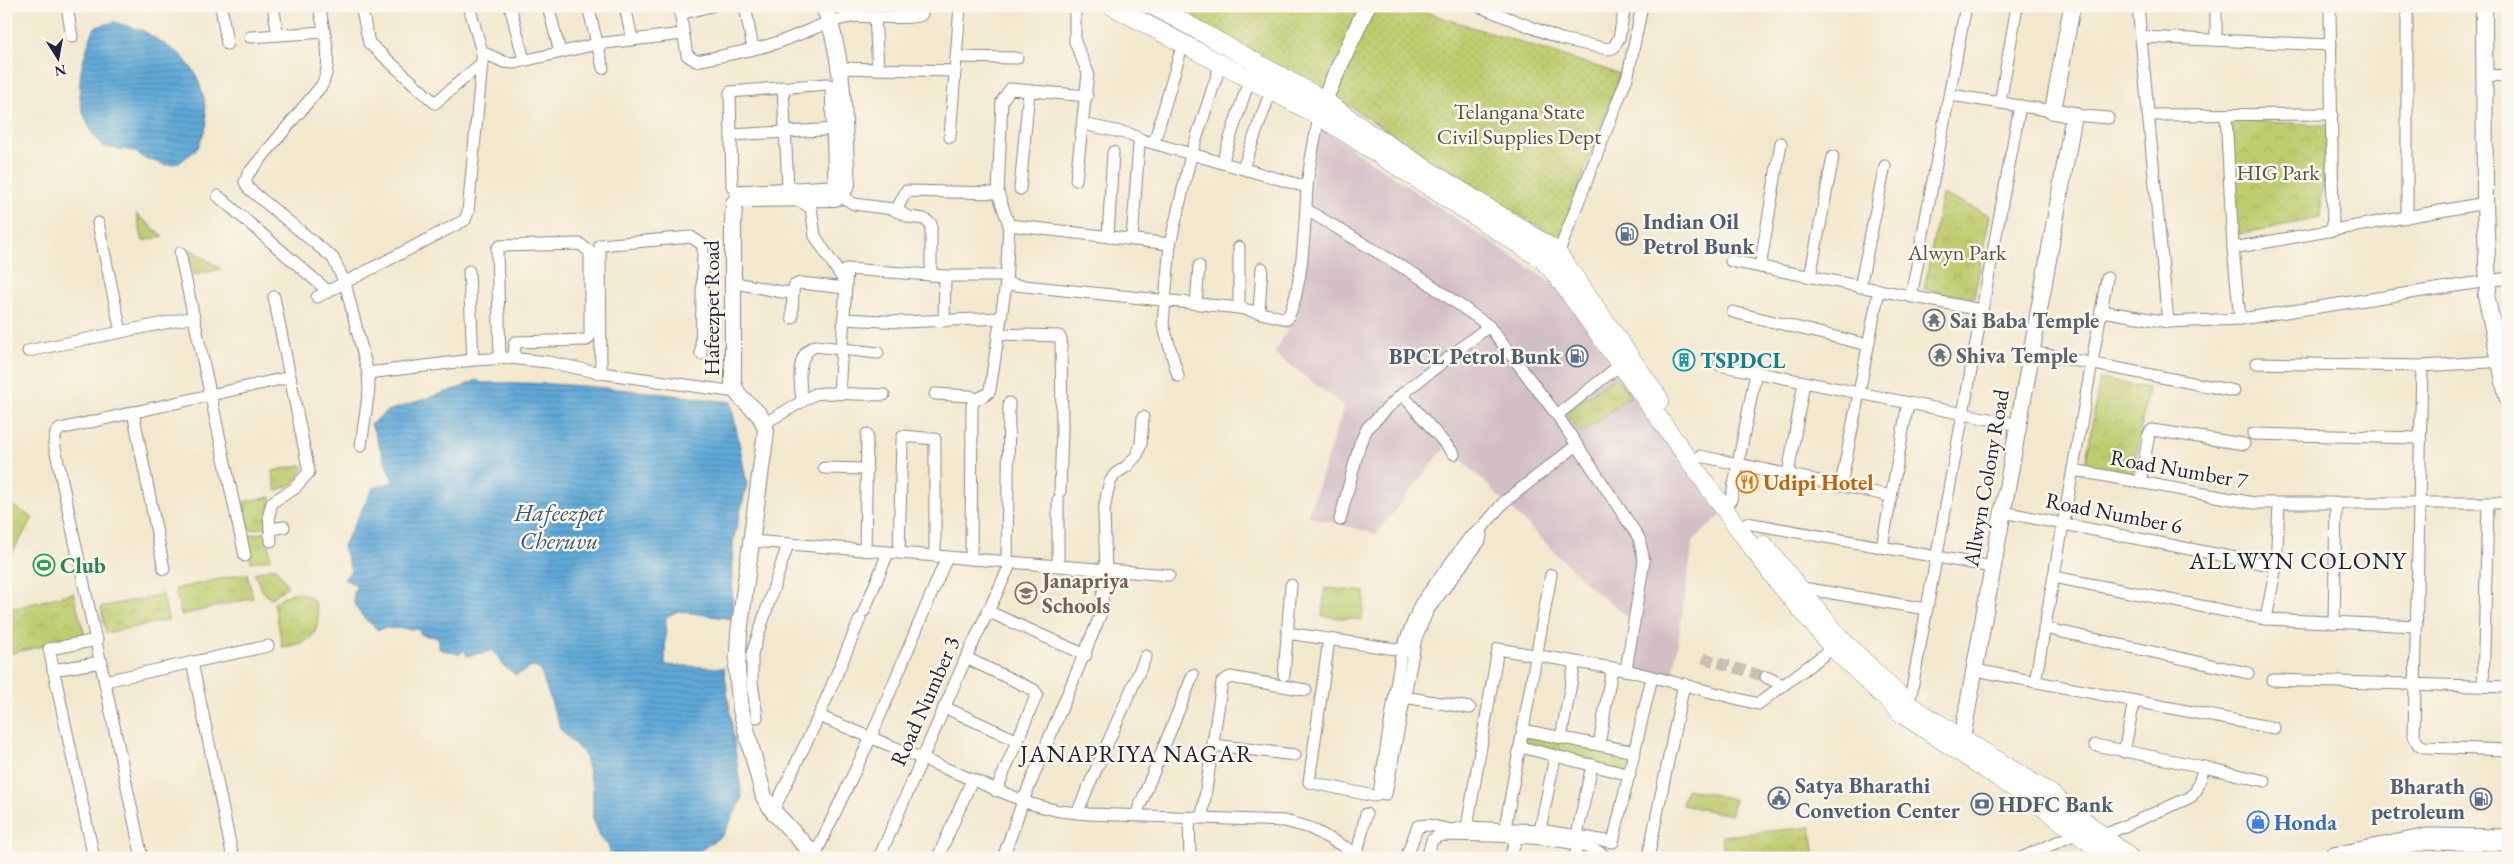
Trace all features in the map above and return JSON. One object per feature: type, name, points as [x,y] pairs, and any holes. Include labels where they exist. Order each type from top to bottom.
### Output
[{"type":"highway","points":[[2334,858],[2428,838],[2508,840]]},
{"type":"main road","points":[[1112,6],[1221,64],[1252,71],[1271,90],[1322,108]]},
{"type":"main road","points":[[1154,6],[1252,71],[1322,108],[1543,260],[1557,276],[1777,581],[1833,648],[1902,714],[2047,810],[2110,858]]},
{"type":"main road","points":[[1381,148],[1513,222],[1558,254],[1731,500],[1797,586],[1842,639],[1909,705],[2051,794],[2130,858]]},
{"type":"street","points":[[67,6],[72,37]]},
{"type":"street","points":[[221,6],[227,44]]},
{"type":"street","points":[[273,6],[278,35]]},
{"type":"street","points":[[319,6],[329,60],[327,73],[322,85],[248,174],[245,182],[249,189],[334,258],[345,283],[368,373],[369,390],[361,446]]},
{"type":"street","points":[[361,6],[369,43],[434,103],[482,58]]},
{"type":"street","points":[[317,297],[465,220],[468,212],[482,58],[469,6]]},
{"type":"street","points":[[510,6],[524,60]]},
{"type":"street","points":[[548,6],[560,52]]},
{"type":"street","points":[[588,6],[603,68]]},
{"type":"street","points":[[625,6],[632,39]]},
{"type":"street","points":[[711,6],[680,10],[687,55],[696,61],[778,42],[827,14],[915,18],[922,14],[923,6]]},
{"type":"street","points":[[745,6],[753,49]]},
{"type":"street","points":[[950,137],[960,6]]},
{"type":"street","points":[[1074,6],[1075,42],[1088,73],[1087,96],[1076,180]]},
{"type":"street","points":[[839,393],[847,269],[1006,280],[1239,308],[1287,319],[1296,295],[1307,210],[1307,187],[1322,108],[1366,6]]},
{"type":"street","points":[[1478,6],[1561,39],[1608,49],[1613,48],[1620,38],[1625,6]]},
{"type":"street","points":[[1558,254],[1628,75],[1642,6]]},
{"type":"street","points":[[1911,297],[1966,6]]},
{"type":"street","points":[[2000,103],[2017,6]]},
{"type":"street","points":[[2053,111],[2072,6]]},
{"type":"street","points":[[2138,6],[2168,322]]},
{"type":"street","points":[[2216,6],[2216,40]]},
{"type":"street","points":[[2330,6],[2333,230]]},
{"type":"street","points":[[2484,6],[2487,285],[2492,295],[2505,363],[2508,400]]},
{"type":"street","points":[[2406,217],[2407,12]]},
{"type":"street","points":[[827,14],[840,68],[839,129],[841,186],[854,204],[896,211],[909,217],[924,219],[931,224],[931,275]]},
{"type":"street","points":[[875,16],[878,69]]},
{"type":"street","points":[[250,37],[324,32]]},
{"type":"street","points":[[482,58],[504,62],[524,60],[597,44],[683,34]]},
{"type":"street","points":[[2141,37],[2331,45]]},
{"type":"street","points":[[1154,143],[1183,43]]},
{"type":"street","points":[[956,57],[1017,58]]},
{"type":"street","points":[[1178,376],[1164,331],[1170,244],[1191,155],[1221,64]]},
{"type":"street","points":[[840,68],[955,71]]},
{"type":"street","points":[[1222,163],[1252,71]]},
{"type":"street","points":[[2486,75],[2508,76]]},
{"type":"street","points":[[839,129],[830,84],[730,92],[732,186],[735,191],[792,194],[811,208],[815,236],[846,286]]},
{"type":"street","points":[[783,87],[785,132],[792,194]]},
{"type":"street","points":[[971,559],[972,405],[976,399],[989,393],[1006,280],[1009,226],[998,193],[1002,101],[1010,89],[1087,96]]},
{"type":"street","points":[[1243,168],[1271,90]]},
{"type":"street","points":[[1020,188],[1029,91]]},
{"type":"street","points":[[1950,95],[2074,115],[2108,118]]},
{"type":"street","points":[[1909,705],[2020,106]]},
{"type":"street","points":[[2148,115],[2332,114]]},
{"type":"street","name":"Allwyn Colony Road","points":[[1962,739],[2074,115]]},
{"type":"street","points":[[2226,115],[2233,248],[2240,320]]},
{"type":"street","points":[[1083,124],[1130,134],[1142,140],[1191,155],[1307,187]]},
{"type":"street","points":[[731,135],[839,129]]},
{"type":"street","points":[[1132,240],[1139,144],[1142,140]]},
{"type":"street","points":[[1760,267],[1781,143]]},
{"type":"street","points":[[1108,237],[1113,152]]},
{"type":"street","points":[[1810,277],[1833,157]]},
{"type":"street","points":[[1860,287],[1884,166]]},
{"type":"street","name":"Hafeezpet Road","points":[[765,423],[762,416],[736,392],[733,383],[734,203],[743,198],[792,194],[841,186]]},
{"type":"street","points":[[896,211],[906,191],[998,193]]},
{"type":"street","points":[[218,196],[329,292]]},
{"type":"street","points":[[2233,248],[2485,203]]},
{"type":"street","points":[[1307,210],[1424,280],[1489,326],[1557,415],[1639,538],[1643,549],[1644,561],[1626,670]]},
{"type":"street","points":[[98,223],[121,332]]},
{"type":"street","points":[[1009,226],[1170,244]]},
{"type":"street","points":[[601,373],[600,246],[691,237],[703,245],[701,354]]},
{"type":"street","points":[[500,358],[497,250],[500,246],[580,244],[590,252],[590,336],[587,340],[515,342],[514,358]]},
{"type":"street","points":[[1239,247],[1239,308]]},
{"type":"street","points":[[180,253],[244,556]]},
{"type":"street","points":[[1731,262],[1981,310]]},
{"type":"street","points":[[1196,303],[1199,266]]},
{"type":"street","points":[[1259,312],[1262,268]]},
{"type":"street","points":[[469,271],[473,360]]},
{"type":"street","points":[[944,321],[946,276]]},
{"type":"street","points":[[2035,682],[2107,278]]},
{"type":"street","points":[[2101,311],[2168,322],[2240,320],[2487,285],[2508,278]]},
{"type":"street","points":[[733,283],[761,286],[774,292],[792,293]]},
{"type":"street","points":[[792,318],[792,293],[795,285],[846,286]]},
{"type":"street","points":[[1841,485],[1879,290]]},
{"type":"street","points":[[274,297],[309,472],[294,489],[272,502],[271,535],[284,527]]},
{"type":"street","points":[[1732,312],[1868,345]]},
{"type":"street","points":[[28,351],[194,317]]},
{"type":"street","points":[[844,319],[903,322],[1001,318]]},
{"type":"street","points":[[1340,520],[1364,435],[1373,422],[1402,394],[1489,326]]},
{"type":"street","points":[[998,334],[1059,336],[1061,339],[1062,429],[1058,566]]},
{"type":"street","points":[[802,400],[801,362],[808,349],[816,346],[878,353]]},
{"type":"street","points":[[2032,352],[2234,391]]},
{"type":"street","points":[[368,373],[473,360],[514,358],[548,362],[601,373],[736,392]]},
{"type":"street","points":[[2256,363],[2422,366],[2505,363]]},
{"type":"street","points":[[1557,415],[1620,365]]},
{"type":"street","points":[[1720,365],[2019,425]]},
{"type":"street","points":[[2422,366],[2414,736],[2418,744],[2424,747],[2508,750]]},
{"type":"street","points":[[1731,500],[1756,372]]},
{"type":"street","points":[[142,858],[98,640],[54,443],[55,436],[60,429],[290,377]]},
{"type":"street","points":[[1788,474],[1804,382]]},
{"type":"street","points":[[773,811],[820,716],[862,615],[893,553],[903,436],[935,438],[941,557],[871,737],[816,857],[773,811],[764,796],[741,710],[737,670],[742,595],[752,541],[766,431],[765,423],[815,394],[884,395]]},
{"type":"street","points":[[935,394],[970,396],[976,399]]},
{"type":"street","points":[[1402,394],[1454,454]]},
{"type":"street","points":[[1009,403],[1009,562]]},
{"type":"street","points":[[1882,547],[1908,403]]},
{"type":"street","points":[[132,412],[164,569]]},
{"type":"street","points":[[1004,858],[1023,801],[1086,655],[1100,616],[1106,570],[1104,512],[1110,482],[1136,455],[1141,444],[1143,417]]},
{"type":"street","points":[[2140,483],[2148,434],[2152,430],[2244,444]]},
{"type":"street","points":[[865,551],[867,434]]},
{"type":"street","points":[[2253,434],[2420,438]]},
{"type":"street","points":[[1379,793],[1407,650],[1420,604],[1469,538],[1482,528],[1504,502],[1577,445]]},
{"type":"street","points":[[1700,456],[1891,496]]},
{"type":"street","points":[[824,468],[866,469]]},
{"type":"street","name":"Road Number 7","points":[[2073,470],[2254,503],[2508,503]]},
{"type":"street","points":[[2334,622],[2336,502]]},
{"type":"street","points":[[2266,619],[2276,566],[2279,504]]},
{"type":"street","points":[[2483,686],[2488,504]]},
{"type":"street","name":"Road Number 6","points":[[2003,512],[2276,566]]},
{"type":"street","points":[[1748,523],[1993,567]]},
{"type":"street","points":[[752,541],[1169,576]]},
{"type":"street","points":[[757,717],[752,682],[752,654],[788,544]]},
{"type":"street","name":"Road Number 3","points":[[879,858],[921,758],[1009,562]]},
{"type":"street","points":[[1505,828],[1551,575]]},
{"type":"street","points":[[2054,577],[2266,619],[2417,626]]},
{"type":"street","points":[[1284,675],[1291,585]]},
{"type":"street","points":[[1797,586],[1926,609]]},
{"type":"street","points":[[987,611],[1086,655]]},
{"type":"street","points":[[2044,628],[2248,673]]},
{"type":"street","points":[[1287,633],[1407,650]]},
{"type":"street","points":[[94,858],[49,650],[98,640]]},
{"type":"street","points":[[1329,640],[1309,782],[1374,796],[1379,793],[1386,794],[1404,696],[1407,650]]},
{"type":"street","points":[[105,681],[268,646]]},
{"type":"street","points":[[1467,827],[1498,649],[1626,670],[1758,704],[1833,648]]},
{"type":"street","points":[[1077,813],[1146,656]]},
{"type":"street","points":[[966,658],[1034,690],[1037,694],[996,791]]},
{"type":"street","points":[[53,670],[102,662]]},
{"type":"street","points":[[192,662],[233,858]]},
{"type":"street","points":[[1561,738],[1575,662]]},
{"type":"street","points":[[1599,744],[1612,668]]},
{"type":"street","points":[[1975,670],[2274,728]]},
{"type":"street","points":[[1136,816],[1194,675]]},
{"type":"street","points":[[1202,817],[1222,682],[1230,676],[1306,690]]},
{"type":"street","points":[[1427,858],[1432,840],[1440,835],[1517,836],[1613,842],[1652,677]]},
{"type":"street","points":[[1766,677],[1783,685]]},
{"type":"street","points":[[2273,680],[2508,687]]},
{"type":"street","points":[[1648,858],[1684,684]]},
{"type":"street","points":[[1404,696],[1470,708]]},
{"type":"street","points":[[2124,752],[2134,701]]},
{"type":"street","points":[[944,707],[1018,741]]},
{"type":"street","points":[[820,716],[996,791],[1059,811],[1136,816],[1285,820],[1310,828],[1359,857],[1366,814]]},
{"type":"street","points":[[1522,730],[1635,752]]},
{"type":"street","points":[[1214,745],[1295,755]]},
{"type":"street","points":[[2095,745],[2265,780]]},
{"type":"street","points":[[1521,747],[1630,775]]},
{"type":"street","points":[[1540,830],[1556,756]]},
{"type":"street","points":[[1574,858],[1592,765]]},
{"type":"street","points":[[2102,836],[2191,797],[2197,789],[2204,766]]},
{"type":"street","points":[[939,855],[972,780]]},
{"type":"street","points":[[1189,817],[1190,858]]},
{"type":"street","points":[[1406,858],[1418,826],[1428,825],[1451,830],[1467,827],[1540,830],[1577,840],[1607,858]]},
{"type":"street","points":[[2021,858],[2078,833]]},
{"type":"street","points":[[1510,858],[1517,836]]},
{"type":"shaded area","points":[[1318,126],[1556,286],[1721,515],[1693,541],[1672,682],[1630,671],[1638,625],[1590,587],[1447,445],[1376,534],[1308,516],[1344,406],[1274,353],[1297,314]]},
{"type":"green space","name":"Telangana State Civil Supplies Dept","points":[[1162,6],[1413,6],[1434,15],[1620,74],[1560,239],[1487,196],[1340,100]]},
{"type":"green space","name":"HIG Park","points":[[2232,120],[2327,125],[2320,218],[2234,235]]},
{"type":"green space","name":"Alwyn Park","points":[[1942,194],[1990,215],[1974,298],[1924,289]]},
{"type":"green space","points":[[136,214],[163,236],[143,241]]},
{"type":"green space","points":[[190,249],[221,269],[194,275]]},
{"type":"green space","points":[[1615,376],[1631,396],[1581,433],[1565,413]]},
{"type":"green space","points":[[2100,379],[2148,388],[2133,474],[2085,466]]},
{"type":"green space","points":[[301,465],[304,468],[294,483],[276,491],[272,471]]},
{"type":"green space","points":[[271,497],[268,527],[249,530],[243,502]]},
{"type":"green space","points":[[11,505],[33,518],[6,563],[6,512]]},
{"type":"green space","points":[[267,532],[271,559],[251,562],[246,536]]},
{"type":"green space","points":[[275,567],[288,586],[270,599],[262,590],[254,573]]},
{"type":"green space","points":[[247,573],[253,598],[181,615],[175,589]]},
{"type":"green space","points":[[1325,588],[1365,592],[1362,620],[1322,616]]},
{"type":"green space","points":[[296,592],[311,598],[314,602],[318,613],[316,630],[307,640],[283,648],[274,603],[282,597]]},
{"type":"green space","points":[[73,593],[85,636],[8,654],[6,657],[6,603],[15,608]]},
{"type":"green space","points":[[163,594],[168,620],[106,633],[101,607]]},
{"type":"green space","points":[[1522,730],[1635,752],[1630,775],[1521,747]]},
{"type":"green space","points":[[1686,789],[1734,799],[1731,815],[1682,805]]},
{"type":"green space","points":[[1811,827],[1815,858],[1724,858],[1722,836]]},
{"type":"water","points":[[114,22],[144,31],[181,55],[196,74],[204,98],[207,124],[198,148],[179,163],[165,165],[144,158],[134,151],[104,147],[93,133],[85,118],[81,104],[80,89],[84,59],[95,27]]},
{"type":"water","name":"Hafeezpet Cheruvu","points":[[476,380],[482,383],[606,388],[731,402],[747,484],[733,542],[732,619],[678,611],[666,617],[665,665],[724,668],[742,799],[723,835],[689,858],[612,858],[608,845],[601,839],[593,818],[593,788],[584,754],[561,730],[540,669],[532,667],[516,675],[504,666],[493,650],[467,656],[465,650],[459,654],[439,649],[439,638],[422,635],[417,629],[385,628],[378,630],[362,615],[355,605],[354,592],[357,585],[344,579],[351,571],[343,546],[373,488],[393,482],[371,424],[387,411],[462,387]]},
{"type":"tunnel","points":[[1703,658],[1766,677]]},
{"type":"place","name":"Indian Oil Petrol Bunk","points":[[1627,234]]},
{"type":"place","name":"Sai Baba Temple","points":[[1934,320]]},
{"type":"place","name":"Shiva Temple","points":[[1940,355]]},
{"type":"place","name":"BPCL Petrol Bunk","points":[[1577,356]]},
{"type":"place","name":"TSPDCL","points":[[1684,360]]},
{"type":"place","name":"Udipi Hotel","points":[[1747,482]]},
{"type":"place","name":"Club","points":[[44,565]]},
{"type":"place","name":"Janapriya Schools","points":[[1026,593]]},
{"type":"place","name":"Satya Bharathi Convetion Center","points":[[1779,798]]},
{"type":"place","name":"Bharath petroleum","points":[[2481,799]]},
{"type":"place","name":"HDFC Bank","points":[[1982,804]]},
{"type":"place","name":"Honda","points":[[2258,822]]},
{"type":"district","name":"ALLWYN COLONY","points":[[2298,560]]},
{"type":"district","name":"JANAPRIYA NAGAR","points":[[1137,753]]}]
